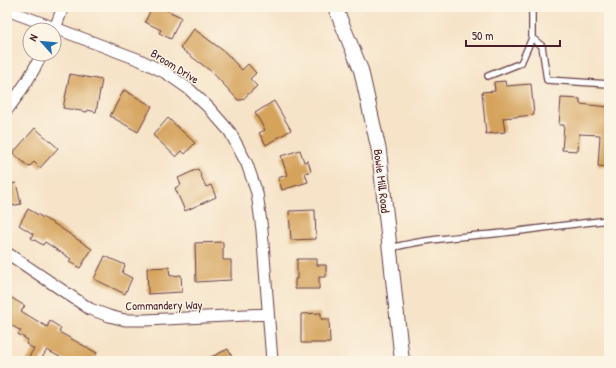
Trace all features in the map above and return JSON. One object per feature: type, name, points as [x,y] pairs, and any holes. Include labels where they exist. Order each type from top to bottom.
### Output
[{"type":"street","points":[[58,22],[63,7]]},
{"type":"street","name":"Bowie Mill Road","points":[[335,7],[361,70],[379,151],[402,361]]},
{"type":"street","name":"Broom Drive","points":[[7,10],[37,22]]},
{"type":"street","name":"Broom Drive","points":[[62,32],[140,60],[166,73],[189,89],[209,108],[230,132],[247,164],[257,194],[262,230],[272,361]]},
{"type":"street","points":[[7,110],[21,92],[38,62]]},
{"type":"street","name":"Commandery Way","points":[[7,254],[90,309],[125,320],[268,314]]},
{"type":"lane","points":[[488,76],[521,63],[532,38],[532,7]]},
{"type":"lane","points":[[532,38],[542,46],[547,80],[609,84]]},
{"type":"lane","points":[[390,248],[412,242],[609,220]]},
{"type":"building","points":[[152,7],[160,7],[181,17],[171,39],[159,33],[161,30],[145,22]]},
{"type":"building","points":[[194,29],[225,52],[242,70],[248,64],[256,73],[250,79],[257,86],[242,100],[238,100],[212,72],[180,48]]},
{"type":"building","points":[[70,74],[102,80],[96,112],[63,108]]},
{"type":"building","points":[[505,81],[506,86],[531,84],[534,115],[503,118],[505,132],[486,134],[482,92],[495,91],[494,82]]},
{"type":"building","points":[[124,90],[152,106],[138,132],[110,116]]},
{"type":"building","points":[[561,98],[580,99],[580,104],[609,107],[609,167],[598,166],[600,135],[579,134],[578,151],[562,150],[564,125],[559,125]]},
{"type":"building","points":[[274,101],[291,130],[266,145],[259,133],[265,130],[255,113]]},
{"type":"building","points":[[168,118],[195,143],[185,154],[182,151],[176,157],[153,135]]},
{"type":"building","points":[[35,128],[58,148],[40,168],[34,162],[29,167],[13,153]]},
{"type":"building","points":[[300,150],[304,162],[308,161],[311,171],[305,173],[308,182],[282,190],[278,178],[287,175],[281,156]]},
{"type":"building","points":[[198,169],[206,187],[211,185],[216,197],[185,211],[175,188],[181,185],[178,178]]},
{"type":"building","points":[[16,183],[21,204],[7,207],[7,185]]},
{"type":"building","points":[[28,209],[56,225],[92,249],[80,268],[69,262],[71,259],[45,242],[43,245],[31,238],[33,234],[19,225]]},
{"type":"building","points":[[315,210],[316,239],[291,240],[289,211]]},
{"type":"building","points":[[223,242],[223,260],[231,260],[231,280],[196,282],[195,243]]},
{"type":"building","points":[[105,256],[125,265],[122,273],[132,278],[125,294],[94,279]]},
{"type":"building","points":[[297,259],[317,259],[317,265],[326,265],[326,277],[319,277],[319,289],[295,289],[295,279],[297,279]]},
{"type":"building","points":[[169,267],[170,276],[181,275],[182,292],[148,294],[147,268]]},
{"type":"building","points":[[7,295],[25,306],[21,311],[47,327],[50,321],[61,328],[59,332],[97,353],[92,361],[67,361],[47,350],[40,361],[26,361],[34,349],[26,344],[28,340],[18,334],[21,331],[7,323]]},
{"type":"building","points":[[321,313],[321,319],[329,319],[330,343],[301,343],[301,314]]},
{"type":"building","points":[[228,349],[234,361],[203,361]]}]
